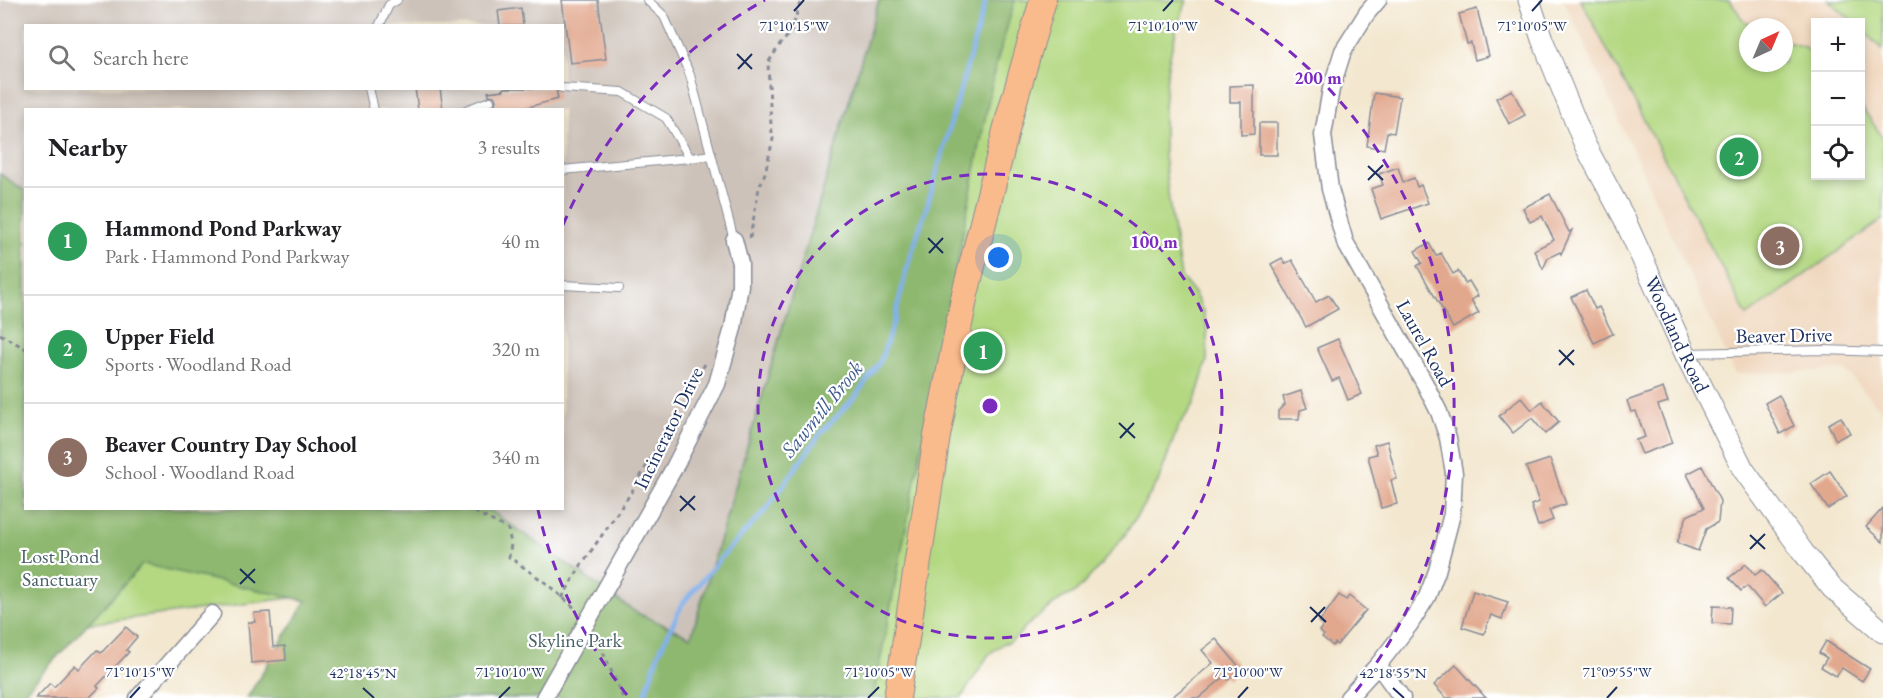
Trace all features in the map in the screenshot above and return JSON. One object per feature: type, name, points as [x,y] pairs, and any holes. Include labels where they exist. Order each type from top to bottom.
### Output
[{"type":"main road","points":[[897,698],[937,436],[965,294],[1010,115],[1043,0]]},
{"type":"street","name":"Laurel Road","points":[[1348,698],[1378,665],[1410,624],[1427,597],[1437,571],[1452,514],[1454,473],[1448,438],[1439,412],[1345,242],[1330,189],[1323,135],[1331,89],[1343,51],[1378,0]]},
{"type":"street","name":"Woodland Road","points":[[1529,0],[1542,39],[1585,145],[1623,218],[1685,352],[1743,469],[1832,588],[1883,632]]},
{"type":"street","name":"Incinerator Drive","points":[[544,698],[674,468],[717,384],[733,328],[740,285],[740,263],[734,240]]},
{"type":"street","points":[[138,698],[212,614]]},
{"type":"street","points":[[1378,665],[1402,698]]},
{"type":"lane","points":[[380,24],[389,5],[397,0]]},
{"type":"lane","name":"Incinerator Drive","points":[[647,0],[664,16],[690,75],[734,240]]},
{"type":"lane","points":[[564,87],[622,92],[666,118],[690,158]]},
{"type":"lane","points":[[369,90],[374,108]]},
{"type":"lane","points":[[471,108],[490,101]]},
{"type":"lane","points":[[564,170],[711,155]]},
{"type":"lane","points":[[564,285],[619,288]]},
{"type":"lane","name":"Beaver Drive","points":[[1685,352],[1823,350],[1883,352]]},
{"type":"path","points":[[740,263],[749,243],[759,188],[773,139],[768,63],[791,32],[801,0]]},
{"type":"path","points":[[0,334],[24,348]]},
{"type":"path","points":[[562,598],[580,567],[631,493],[708,359]]},
{"type":"path","points":[[471,510],[508,529],[511,544],[509,557],[546,583],[588,620],[623,698]]},
{"type":"shaded area","points":[[0,0],[879,0],[691,637],[637,613],[489,510],[564,510],[564,108],[24,108],[24,190],[0,174]]},
{"type":"shaded area","points":[[1564,0],[1828,0],[1848,18],[1811,18],[1811,180],[1865,180],[1865,33],[1883,50],[1883,412],[1845,370],[1735,374]]},
{"type":"green space","points":[[879,0],[1187,0],[1168,64],[1164,107],[1164,155],[1181,277],[1194,293],[1203,311],[1207,330],[1207,361],[1194,404],[1178,427],[1158,482],[1124,536],[1076,592],[1061,599],[1009,643],[1004,643],[989,654],[961,698],[430,698],[565,563],[0,635],[0,174],[24,190],[24,510],[489,510],[637,613],[691,637]]},
{"type":"green space","points":[[879,0],[1015,0],[994,72],[873,698],[247,698],[306,601],[143,564],[19,698],[0,698],[0,174],[24,190],[24,510],[489,510],[637,613],[691,637]]},
{"type":"green space","points":[[1581,0],[1730,0],[1742,18],[1739,18],[1739,72],[1793,72],[1793,44],[1804,47],[1811,53],[1811,180],[1865,180],[1865,112],[1883,138],[1883,219],[1747,316]]},
{"type":"green space","points":[[1828,0],[1883,0],[1883,50],[1865,33],[1865,18],[1848,18]]},
{"type":"building","points":[[562,0],[598,0],[606,59],[570,63]]},
{"type":"building","points":[[521,8],[523,24],[500,24],[498,11]]},
{"type":"building","points":[[1477,9],[1489,56],[1475,60],[1471,43],[1467,44],[1459,14]]},
{"type":"building","points":[[1254,85],[1254,134],[1241,135],[1241,102],[1230,102],[1230,86]]},
{"type":"building","points":[[415,90],[440,90],[443,108],[418,108]]},
{"type":"building","points":[[556,90],[558,99],[524,108],[490,108],[495,105],[496,99],[488,92]]},
{"type":"building","points":[[1512,90],[1525,115],[1509,124],[1496,98]]},
{"type":"building","points":[[1374,93],[1400,97],[1394,133],[1387,132],[1384,149],[1367,146]]},
{"type":"building","points":[[1259,123],[1277,123],[1277,155],[1259,155]]},
{"type":"building","points":[[1398,167],[1403,182],[1414,178],[1417,187],[1421,185],[1428,203],[1381,219],[1371,189],[1383,185],[1379,174]]},
{"type":"building","points":[[1550,194],[1569,232],[1572,230],[1561,254],[1560,252],[1548,258],[1543,269],[1534,250],[1554,240],[1542,216],[1530,222],[1523,208]]},
{"type":"building","points":[[1429,243],[1436,256],[1441,253],[1453,274],[1458,271],[1465,283],[1469,281],[1478,296],[1471,300],[1479,313],[1453,328],[1417,266],[1422,263],[1415,251]]},
{"type":"building","points":[[1282,258],[1285,264],[1292,260],[1316,302],[1329,295],[1338,309],[1306,327],[1271,264]]},
{"type":"building","points":[[1586,290],[1595,309],[1599,307],[1613,334],[1594,343],[1571,297]]},
{"type":"building","points":[[1338,339],[1362,394],[1348,400],[1339,378],[1332,381],[1317,348]]},
{"type":"building","points":[[1663,388],[1668,402],[1658,405],[1672,443],[1642,454],[1636,440],[1645,437],[1636,411],[1631,412],[1627,401]]},
{"type":"building","points":[[1301,391],[1307,408],[1300,410],[1299,419],[1278,419],[1278,411],[1285,404],[1283,397]]},
{"type":"building","points":[[1779,395],[1794,426],[1780,434],[1765,403]]},
{"type":"building","points":[[1521,397],[1532,410],[1542,401],[1559,422],[1545,434],[1532,418],[1513,433],[1499,416]]},
{"type":"building","points":[[1841,417],[1850,433],[1836,440],[1828,424]]},
{"type":"building","points":[[1387,441],[1397,479],[1391,480],[1397,504],[1381,508],[1368,456],[1377,454],[1374,445]]},
{"type":"building","points":[[1550,459],[1566,504],[1549,510],[1553,520],[1538,526],[1531,505],[1539,502],[1526,467]]},
{"type":"building","points":[[1702,466],[1720,501],[1718,522],[1706,529],[1698,551],[1677,543],[1687,516],[1704,508],[1687,474]]},
{"type":"building","points":[[1830,471],[1847,496],[1828,509],[1811,484]]},
{"type":"building","points":[[1883,508],[1883,542],[1866,527]]},
{"type":"building","points":[[1746,564],[1755,575],[1762,570],[1782,593],[1765,607],[1747,586],[1741,591],[1729,578]]},
{"type":"building","points":[[1473,591],[1508,602],[1502,619],[1491,615],[1484,634],[1462,627]]},
{"type":"building","points":[[1339,595],[1346,600],[1349,596],[1366,610],[1337,645],[1335,643],[1333,646],[1322,637],[1324,635],[1319,631],[1324,625],[1319,622]]},
{"type":"building","points":[[1713,606],[1731,607],[1730,624],[1712,623]]},
{"type":"building","points":[[270,612],[273,647],[285,646],[286,660],[251,663],[248,622],[255,622],[254,613]]},
{"type":"building","points":[[126,627],[137,637],[126,650],[129,652],[97,686],[99,688],[89,698],[36,698],[50,683],[54,687],[75,665],[79,669],[97,650],[101,653]]},
{"type":"building","points":[[1216,639],[1241,669],[1228,680],[1225,676],[1199,698],[1171,698],[1213,663],[1202,650]]},
{"type":"building","points":[[1826,641],[1870,669],[1862,681],[1842,668],[1836,676],[1821,667],[1827,658],[1819,653]]},
{"type":"building","points":[[1456,665],[1486,698],[1446,698],[1434,685]]},
{"type":"waterway","name":"Sawmill Brook","points":[[644,698],[659,652],[683,603],[725,553],[765,511],[820,434],[855,397],[880,362],[894,321],[908,264],[986,0]]},
{"type":"place","name":"Upper Field","points":[[1739,157]]},
{"type":"place","name":"Beaver Country Day School","points":[[1780,246]]},
{"type":"place","name":"Hammond Pond Parkway","points":[[983,351]]},
{"type":"park label","name":"Lost Pond Sanctuary","points":[[60,568]]},
{"type":"park label","name":"Skyline Park","points":[[575,640]]}]
